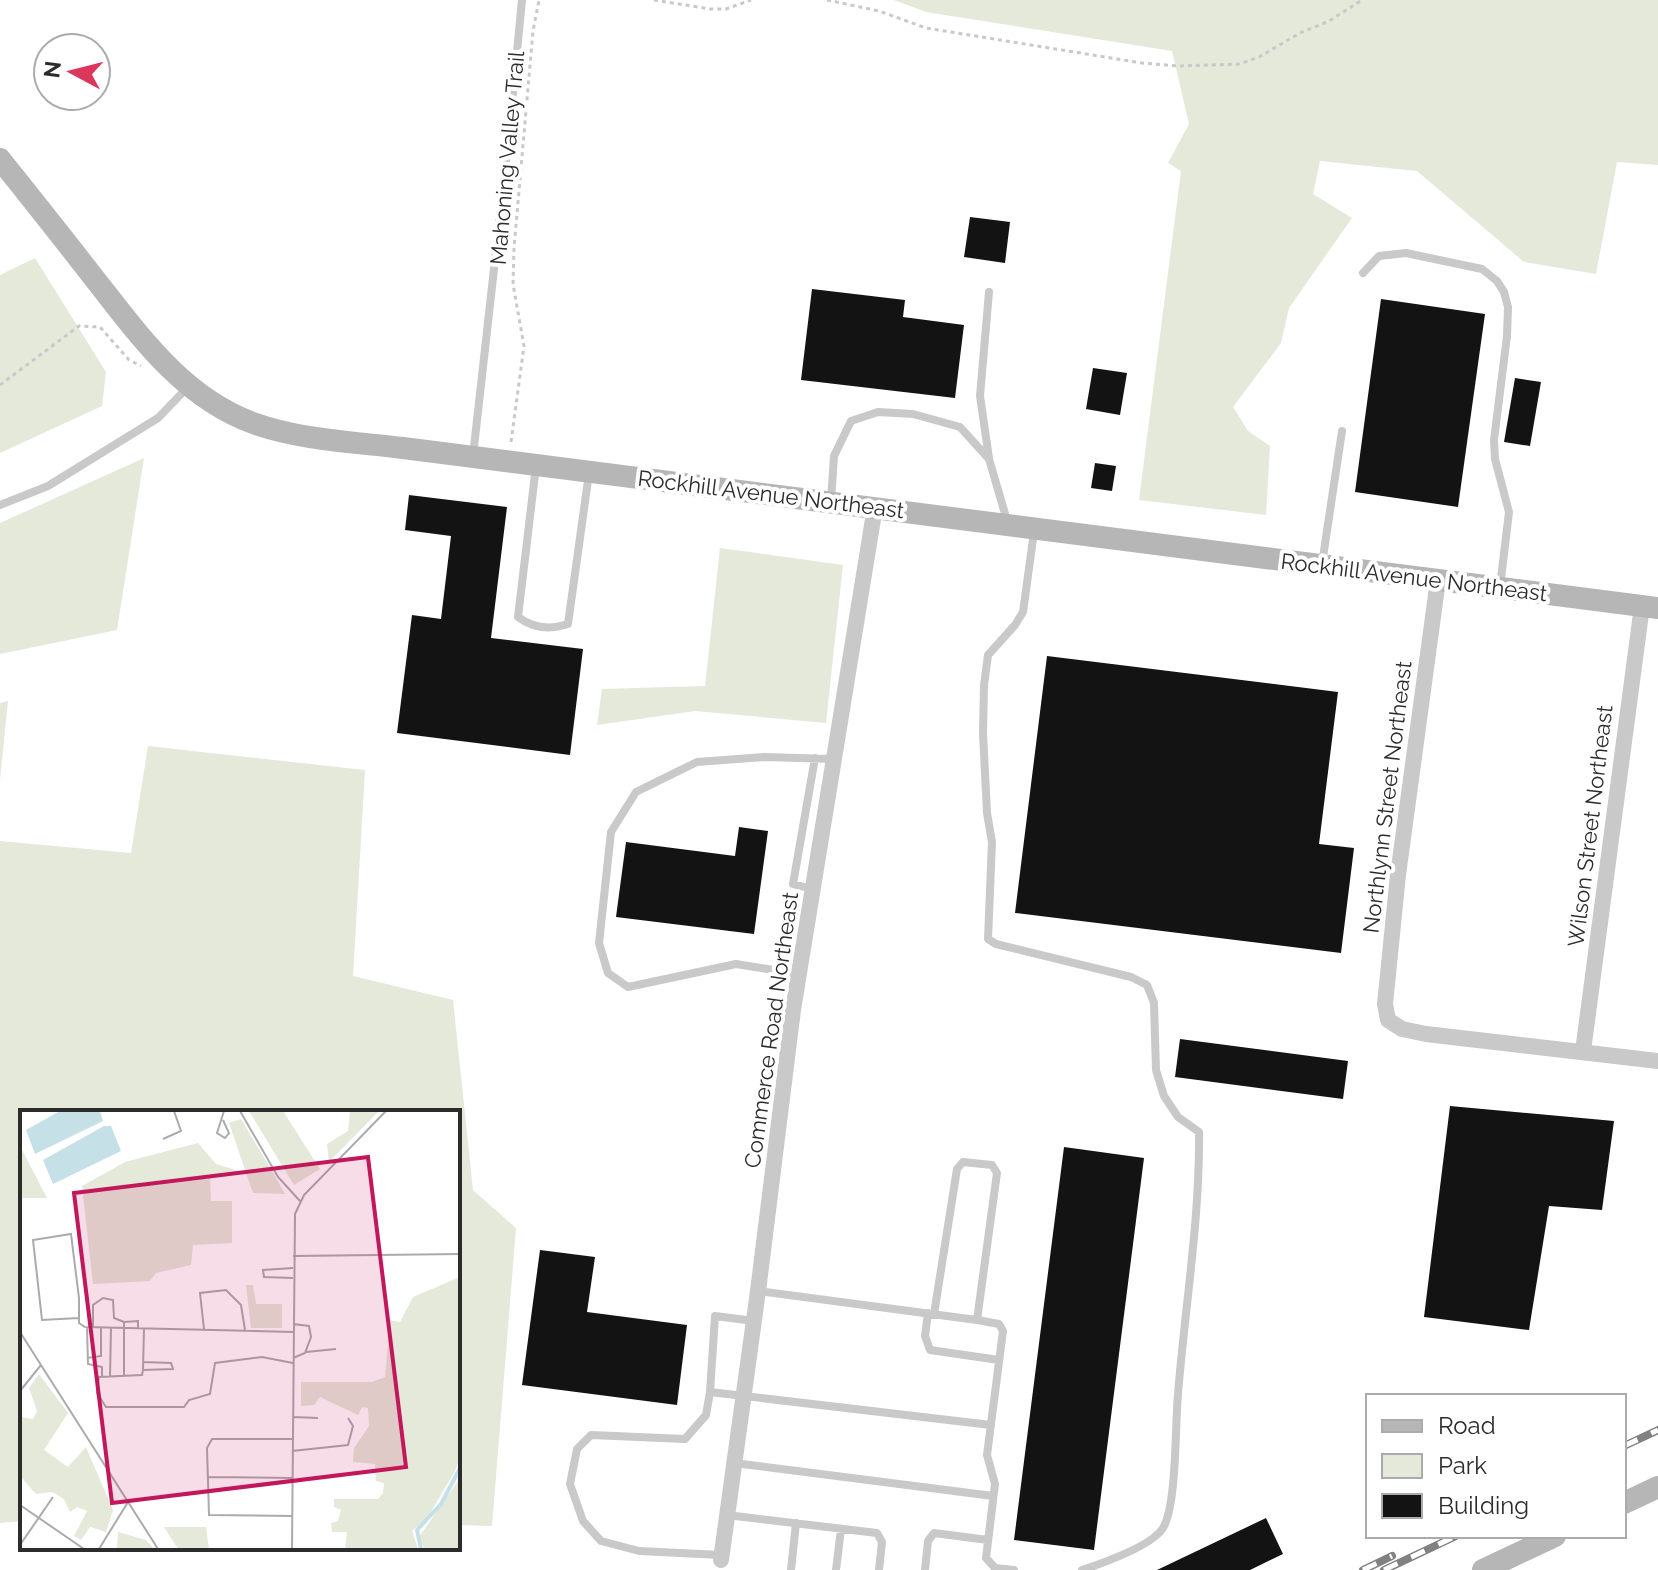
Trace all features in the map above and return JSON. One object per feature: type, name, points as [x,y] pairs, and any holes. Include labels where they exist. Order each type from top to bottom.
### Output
[{"type":"street","name":"Rockhill Avenue Northeast","points":[[0,159],[168,367],[188,386],[223,410],[267,427],[311,436],[1650,607]]},
{"type":"street","name":"Commerce Road Northeast","points":[[720,1562],[799,974],[875,507]]},
{"type":"street","name":"Northlynn Street Northeast","points":[[1438,580],[1398,875],[1385,1004],[1388,1020],[1402,1029],[1426,1034],[1583,1051]]},
{"type":"street","name":"Wilson Street Northeast","points":[[1583,1051],[1650,607]]},
{"type":"street","points":[[1583,1051],[1658,1061]]},
{"type":"street","points":[[1626,1502],[1658,1487]]},
{"type":"street","points":[[1483,1570],[1551,1538]]},
{"type":"lane","points":[[473,457],[522,0]]},
{"type":"lane","points":[[1363,273],[1379,256],[1406,253],[1482,269],[1497,281],[1504,292],[1508,322],[1494,440],[1495,459],[1509,512],[1500,588]]},
{"type":"lane","points":[[989,292],[980,396],[989,459],[1008,524]]},
{"type":"lane","points":[[0,505],[48,486],[158,418],[188,386]]},
{"type":"lane","points":[[831,501],[834,456],[851,421],[878,412],[913,414],[960,427],[989,459]]},
{"type":"lane","points":[[1322,565],[1342,431]]},
{"type":"lane","points":[[536,465],[518,617],[529,626],[554,629],[568,624],[589,471]]},
{"type":"lane","points":[[1034,528],[1023,612],[988,655],[984,685],[987,813],[992,842],[988,939],[996,944],[1131,977],[1147,985],[1154,1003],[1156,1070],[1164,1096],[1178,1117],[1199,1132],[1177,1397],[1173,1491],[1164,1528],[1149,1541],[1082,1570]]},
{"type":"lane","points":[[799,974],[736,964],[628,987],[608,973],[599,943],[611,832],[636,792],[697,762],[764,757],[833,759]]},
{"type":"lane","points":[[812,889],[793,884],[815,758]]},
{"type":"lane","points":[[977,1320],[997,1173],[992,1165],[963,1162],[957,1169],[925,1336],[930,1350],[999,1360]]},
{"type":"lane","points":[[758,1291],[999,1324],[1003,1331],[987,1455],[995,1484],[986,1558],[995,1568],[1014,1570]]},
{"type":"lane","points":[[720,1562],[639,1551],[601,1541],[583,1521],[570,1484],[577,1449],[591,1435],[685,1439],[706,1415],[715,1316],[754,1321]]},
{"type":"lane","points":[[710,1392],[991,1425]]},
{"type":"lane","points":[[733,1463],[993,1496]]},
{"type":"lane","points":[[727,1515],[877,1533],[882,1542],[879,1570]]},
{"type":"lane","points":[[791,1570],[796,1523]]},
{"type":"lane","points":[[836,1570],[841,1529]]},
{"type":"lane","points":[[925,1570],[928,1541],[934,1533],[988,1540]]},
{"type":"path","name":"Mahoning Valley Trail","points":[[509,461],[524,356],[523,331],[513,284],[514,248],[533,31],[539,0]]},
{"type":"path","points":[[654,0],[710,9],[726,9],[751,0]]},
{"type":"path","points":[[827,0],[879,11],[926,28],[1142,63],[1178,66],[1240,64],[1329,21],[1362,0]]},
{"type":"path","points":[[0,385],[79,326],[90,324],[100,327],[129,360],[139,365],[168,367]]},
{"type":"green space","points":[[894,0],[1658,0],[1658,165],[1617,162],[1596,274],[1524,262],[1417,171],[1320,161],[1313,194],[1352,218],[1289,308],[1281,343],[1233,407],[1248,431],[1270,446],[1266,515],[1139,500],[1181,171],[1168,163],[1189,124],[1172,51],[926,12]]},
{"type":"green space","points":[[35,258],[106,372],[102,406],[0,453],[0,275]]},
{"type":"green space","points":[[144,458],[117,630],[0,654],[0,523]]},
{"type":"green space","points":[[720,548],[843,565],[826,723],[695,711],[597,725],[602,689],[705,686]]},
{"type":"green space","points":[[8,701],[0,780],[0,703]]},
{"type":"green space","points":[[148,746],[365,770],[353,976],[453,1000],[473,1190],[516,1228],[492,1526],[460,1525],[460,1110],[20,1110],[20,1521],[0,1523],[0,841],[131,853]]},
{"type":"building","points":[[970,217],[1010,222],[1005,263],[964,257]]},
{"type":"building","points":[[812,289],[905,300],[903,317],[964,325],[955,398],[801,380]]},
{"type":"building","points":[[1381,299],[1485,314],[1458,507],[1355,492]]},
{"type":"building","points":[[1093,368],[1127,373],[1120,415],[1086,409]]},
{"type":"building","points":[[1515,378],[1541,382],[1530,446],[1504,442]]},
{"type":"building","points":[[1095,463],[1116,466],[1112,491],[1091,488]]},
{"type":"building","points":[[409,495],[507,507],[491,638],[583,649],[570,755],[397,733],[412,615],[441,619],[451,536],[405,530]]},
{"type":"building","points":[[1047,656],[1338,692],[1319,844],[1354,848],[1341,953],[1015,913]]},
{"type":"building","points":[[739,827],[768,831],[754,934],[616,917],[626,842],[735,856]]},
{"type":"building","points":[[1180,1039],[1348,1061],[1343,1099],[1175,1077]]},
{"type":"building","points":[[1450,1106],[1614,1121],[1602,1210],[1549,1206],[1529,1330],[1424,1317]]},
{"type":"building","points":[[1064,1147],[1144,1158],[1094,1550],[1014,1540]]},
{"type":"building","points":[[540,1250],[595,1257],[587,1312],[687,1325],[677,1405],[522,1385]]},
{"type":"building","points":[[1266,1518],[1283,1554],[1250,1570],[1157,1570]]},
{"type":"railway","points":[[1626,1445],[1658,1430]]},
{"type":"railway","points":[[1384,1570],[1452,1538]]},
{"type":"railway","points":[[1363,1570],[1392,1556]]}]
